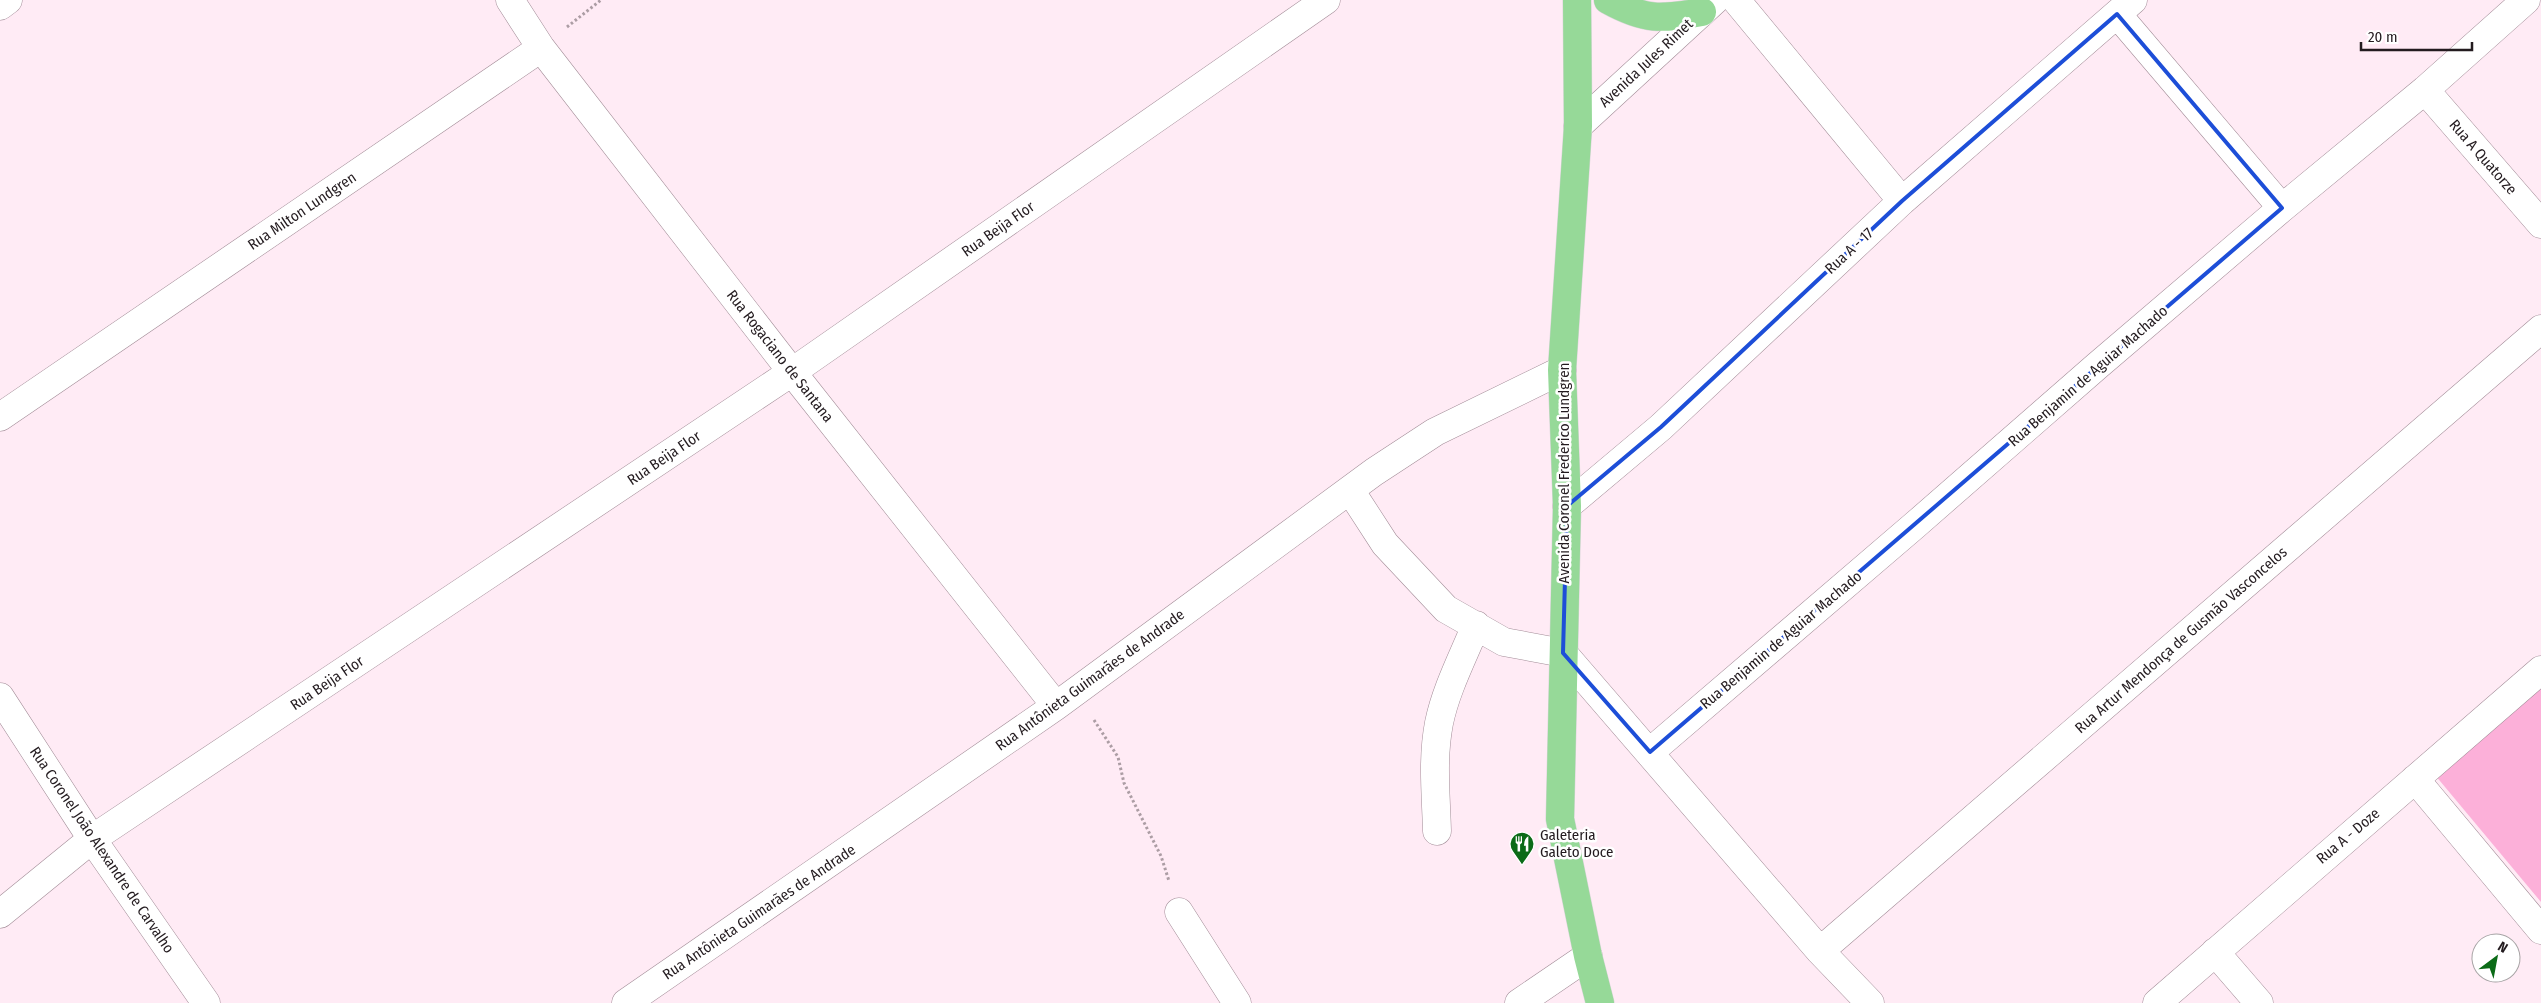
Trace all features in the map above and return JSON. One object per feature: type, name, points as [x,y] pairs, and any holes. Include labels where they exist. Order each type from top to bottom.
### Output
[{"type":"main road","name":"Avenida Coronel Frederico Lundgren","points":[[1577,0],[1578,126],[1562,370],[1567,506],[1560,819],[1588,956],[1600,1003]]},
{"type":"main road","points":[[1608,0],[1631,12],[1666,18],[1708,6]]},
{"type":"street","points":[[0,6],[8,0]]},
{"type":"street","name":"Rua Rogaciano de Santana","points":[[510,0],[541,48],[792,372],[1066,699]]},
{"type":"street","name":"Rua Beija Flor","points":[[0,914],[92,839],[792,372],[1326,0]]},
{"type":"street","points":[[1736,0],[1902,201]]},
{"type":"street","name":"Rua Benjamin de Aguiar Machado","points":[[1650,752],[2282,208],[2425,90],[2526,0]]},
{"type":"street","name":"Avenida Jules Rimet","points":[[1578,126],[1708,6]]},
{"type":"street","points":[[2125,7],[2282,208]]},
{"type":"street","name":"Rua A - 17","points":[[1567,506],[1661,427],[1902,201],[2125,7]]},
{"type":"street","name":"Rua Milton Lundgren","points":[[0,417],[541,48]]},
{"type":"street","name":"Rua A Quatorze","points":[[2425,90],[2541,224]]},
{"type":"street","name":"Rua Artur Mendonça de Gusmão Vasconcelos","points":[[1820,951],[2541,329]]},
{"type":"street","name":"Rua Antônieta Guimarães de Andrade","points":[[626,1003],[1066,699],[1350,490],[1435,432],[1562,370]]},
{"type":"street","points":[[1350,490],[1385,544],[1446,609],[1504,642],[1563,653],[1650,752],[1697,811],[1820,951],[1870,1003]]},
{"type":"street","points":[[1437,832],[1434,763],[1439,722],[1450,688],[1476,625]]},
{"type":"street","name":"Rua A - Doze","points":[[2157,1003],[2541,670]]},
{"type":"street","name":"Rua Coronel João Alexandre de Carvalho","points":[[0,697],[92,839],[206,1003]]},
{"type":"street","points":[[2415,779],[2541,930]]},
{"type":"street","points":[[1179,912],[1237,1003]]},
{"type":"street","points":[[2216,952],[2260,1003]]},
{"type":"street","points":[[1519,1003],[1588,956]]},
{"type":"path","points":[[541,48],[601,0]]},
{"type":"path","points":[[1066,699],[1118,757],[1124,783],[1161,856],[1179,912]]},
{"type":"highlighted area","points":[[2117,14],[2282,208],[1650,752],[1563,653],[1567,506],[1661,427],[1902,201]]},
{"type":"shaded area","points":[[2541,684],[2541,902],[2435,775]]},
{"type":"place","name":"Galeteria Galeto Doce","points":[[1522,865]]}]
